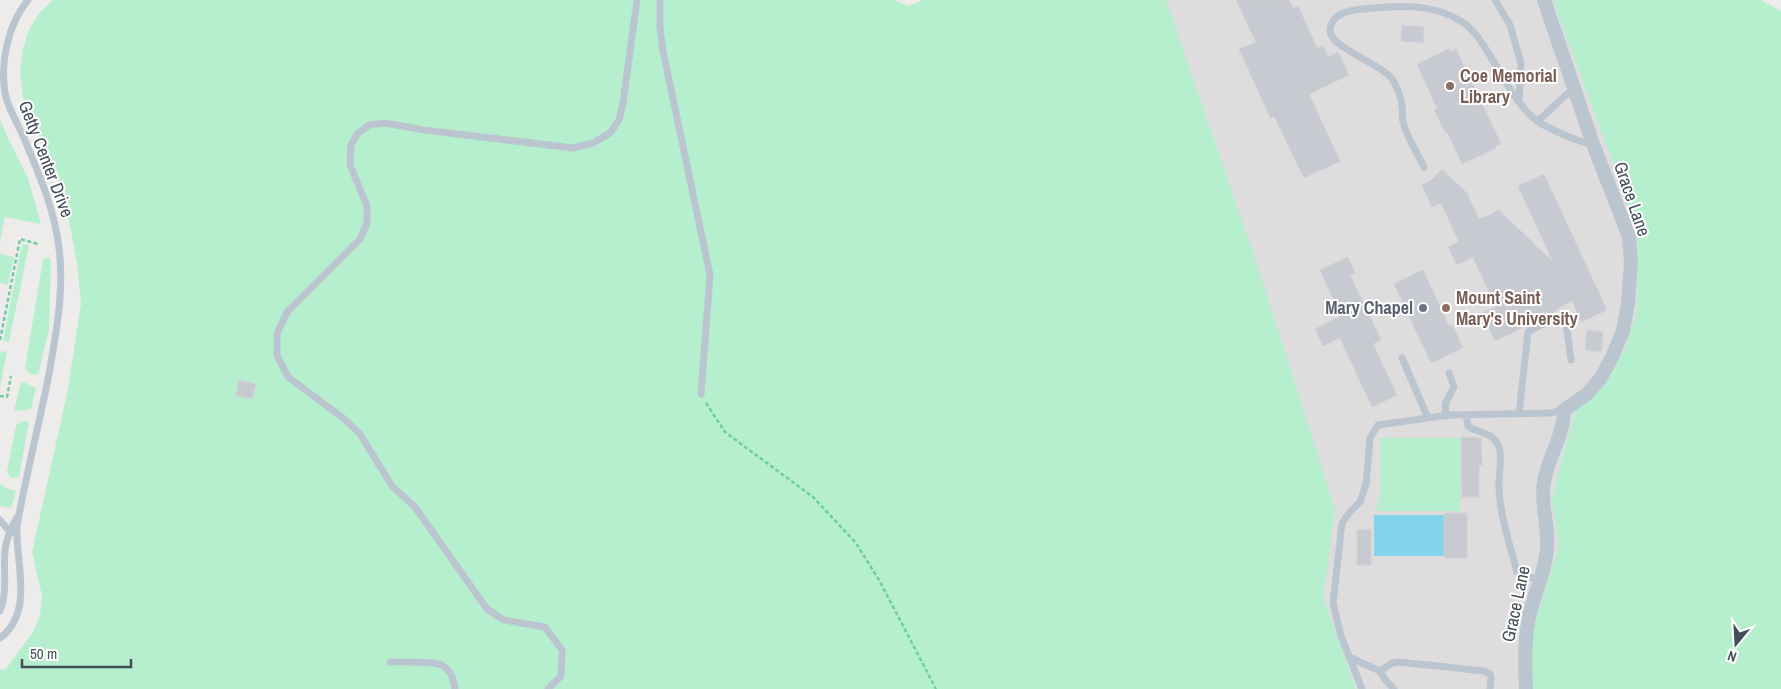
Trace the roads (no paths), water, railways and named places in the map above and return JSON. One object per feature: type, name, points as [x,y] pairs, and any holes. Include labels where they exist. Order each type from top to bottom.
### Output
[{"type":"street","name":"Grace Lane","points":[[1526,689],[1524,644],[1530,611],[1548,548],[1547,519],[1542,498],[1544,481],[1564,424],[1564,410],[1586,394],[1600,379],[1612,357],[1622,331],[1628,303],[1631,263],[1629,237],[1593,144],[1544,0]]},
{"type":"lane","name":"Getty Center Drive","points":[[0,638],[6,634],[13,624],[21,591],[16,539],[55,340],[61,278],[60,254],[53,216],[44,187],[7,101],[4,85],[4,68],[9,36],[15,21],[28,0]]},
{"type":"lane","points":[[548,689],[561,676],[562,650],[545,627],[504,620],[487,609],[415,507],[392,486],[360,434],[343,418],[288,377],[277,355],[277,334],[287,312],[360,239],[367,223],[367,206],[350,165],[351,145],[357,134],[369,125],[384,123],[424,130],[573,148],[593,143],[610,134],[619,120],[624,103],[638,0]]},
{"type":"lane","points":[[660,0],[660,28],[663,51],[710,275],[700,394]]},
{"type":"lane","points":[[1495,0],[1510,24],[1521,63],[1519,100]]},
{"type":"lane","points":[[1424,166],[1402,120],[1402,106],[1393,80],[1378,67],[1343,48],[1330,35],[1333,21],[1339,15],[1352,10],[1374,7],[1427,8],[1445,13],[1464,23],[1479,38],[1519,100],[1538,121],[1586,144],[1593,144]]},
{"type":"lane","points":[[1538,121],[1575,89]]},
{"type":"lane","points":[[1519,414],[1528,332],[1557,317],[1564,320],[1571,360]]},
{"type":"lane","points":[[1402,358],[1428,418]]},
{"type":"lane","points":[[1446,416],[1445,404],[1454,387],[1449,373]]},
{"type":"lane","points":[[1362,689],[1341,636],[1333,603],[1342,523],[1360,502],[1366,484],[1370,438],[1378,425],[1446,416],[1550,413],[1564,410]]},
{"type":"lane","points":[[1466,415],[1468,426],[1496,440],[1499,448],[1501,503],[1517,572],[1540,581]]},
{"type":"lane","name":"Getty Center Drive","points":[[0,611],[6,581],[4,557],[10,531],[20,511]]},
{"type":"lane","points":[[0,520],[16,539]]},
{"type":"lane","points":[[0,545],[4,557]]},
{"type":"lane","points":[[1349,657],[1380,671],[1394,689]]},
{"type":"lane","points":[[390,662],[429,663],[443,666],[453,678],[456,689]]},
{"type":"lane","points":[[1380,671],[1392,663],[1398,662],[1484,671],[1490,674],[1490,689]]},
{"type":"water","points":[[1374,515],[1444,515],[1444,556],[1374,556]]},
{"type":"place","name":"Coe Memorial Library","points":[[1450,86]]},
{"type":"place","name":"Mary Chapel","points":[[1423,308]]},
{"type":"place","name":"Mount Saint Mary's University","points":[[1446,308]]}]
